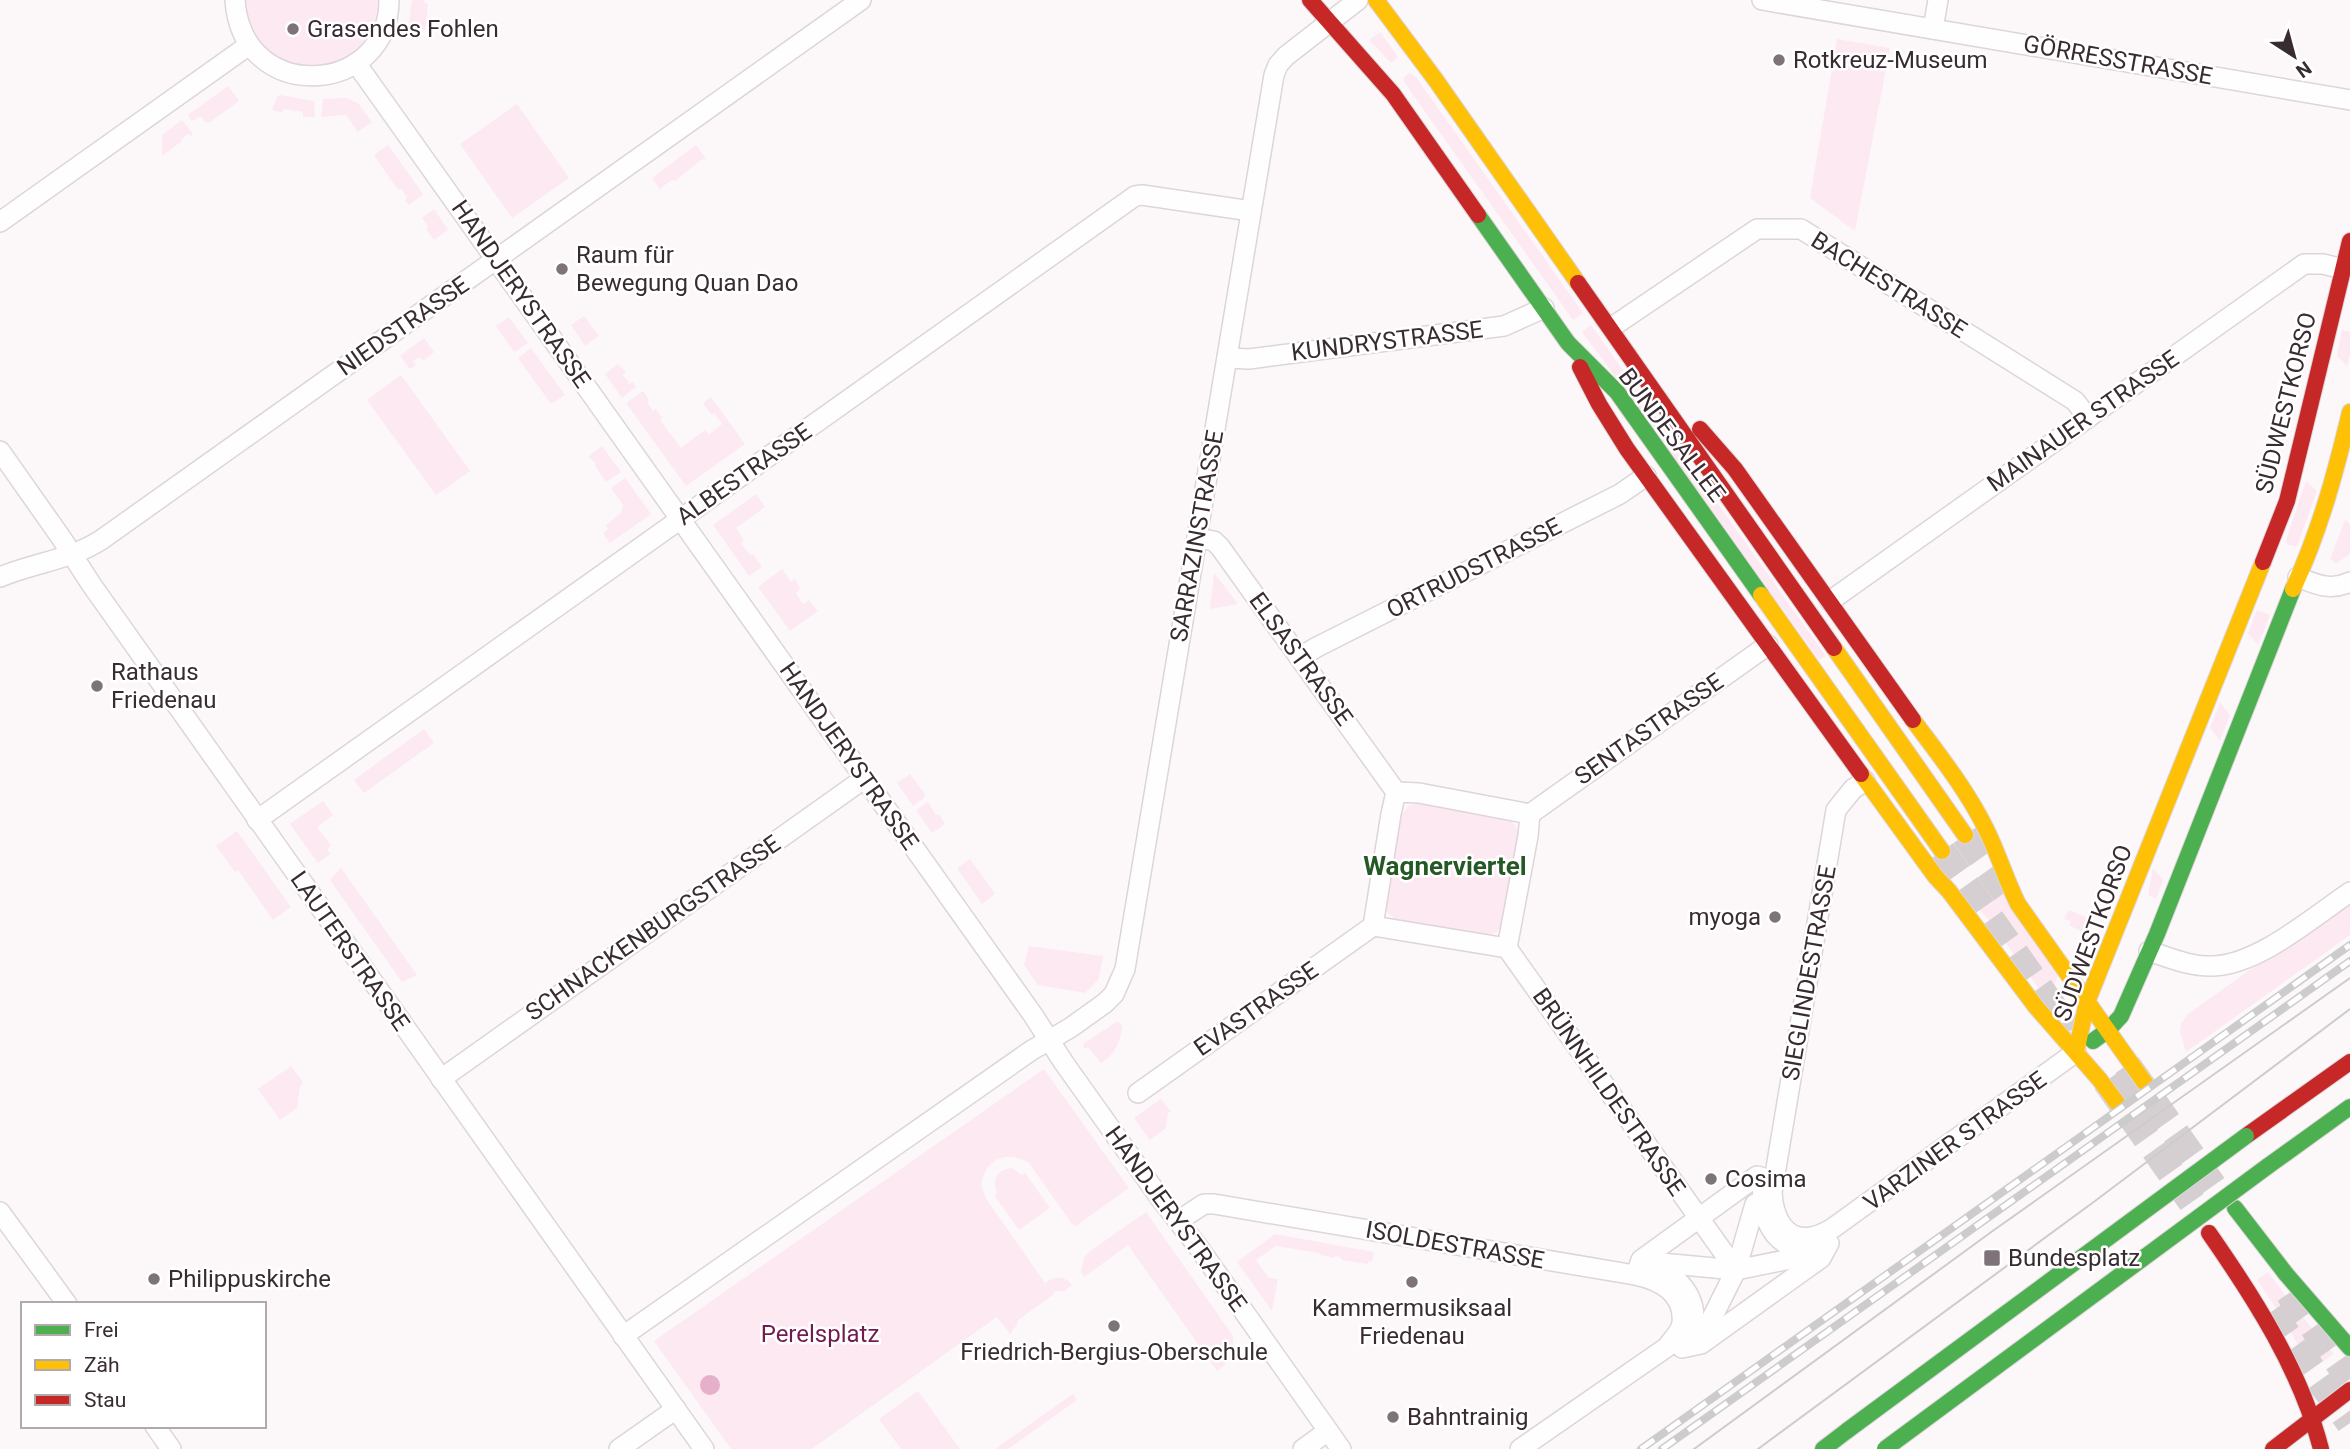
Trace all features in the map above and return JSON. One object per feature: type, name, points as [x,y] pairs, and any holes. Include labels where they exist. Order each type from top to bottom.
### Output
[{"type":"main road","name":"BUNDESALLEE","points":[[1310,0],[1330,22],[1391,75],[1568,343],[1617,392],[1958,849]]},
{"type":"main road","name":"BUNDESALLEE","points":[[1376,0],[1612,327],[1804,608],[1958,849]]},
{"type":"main road","points":[[1391,75],[1417,54]]},
{"type":"main road","name":"SÜDWESTKORSO","points":[[2076,1052],[2108,1030],[2121,1016],[2280,617],[2287,501],[2347,269],[2350,242]]},
{"type":"main road","points":[[1568,343],[1600,404],[1646,476],[1865,781],[2036,1007],[2117,1103]]},
{"type":"main road","points":[[1662,400],[1689,418],[1735,469],[1830,601],[1967,795],[1980,817],[2018,904],[2145,1083]]},
{"type":"main road","name":"SÜDWESTKORSO","points":[[2076,1052],[2087,1002],[2142,860],[2281,570],[2324,513],[2350,412]]},
{"type":"main road","points":[[1921,857],[1947,862],[1958,849],[1974,844],[1980,817]]},
{"type":"main road","points":[[1823,1449],[2350,1062]]},
{"type":"main road","points":[[1885,1449],[2350,1107]]},
{"type":"main road","points":[[2235,1208],[2286,1274],[2350,1348]]},
{"type":"main road","points":[[2209,1233],[2230,1262],[2296,1374],[2313,1416],[2320,1449]]},
{"type":"main road","points":[[2273,1449],[2350,1390]]},
{"type":"street","points":[[235,0],[240,28],[249,45],[273,67],[299,76],[327,75],[356,63],[380,36],[386,22],[389,0]]},
{"type":"street","name":"NIEDSTRASSE","points":[[0,577],[22,567],[72,555],[101,540],[861,0]]},
{"type":"street","name":"SARRAZINSTRASSE","points":[[1050,1040],[1105,1003],[1114,994],[1125,969],[1274,75],[1278,65],[1296,48],[1358,0]]},
{"type":"street","name":"GÖRRESSTRASSE","points":[[1762,0],[2350,100]]},
{"type":"street","points":[[1933,29],[1938,0]]},
{"type":"street","points":[[0,222],[249,45]]},
{"type":"street","name":"HANDJERYSTRASSE","points":[[356,63],[1341,1449]]},
{"type":"street","name":"ALBESTRASSE","points":[[257,820],[1135,196],[1251,211]]},
{"type":"street","name":"BACHESTRASSE","points":[[1612,327],[1757,229],[1801,229],[2075,401],[2088,418]]},
{"type":"street","name":"MAINAUER STRASSE","points":[[1830,601],[2304,264],[2323,264],[2347,269]]},
{"type":"street","name":"KUNDRYSTRASSE","points":[[1227,358],[1249,359],[1504,326],[1544,308]]},
{"type":"street","name":"LAUTERSTRASSE","points":[[0,451],[257,820],[704,1449]]},
{"type":"street","name":"ORTRUDSTRASSE","points":[[1300,657],[1620,494],[1646,476]]},
{"type":"street","name":"ELSASTRASSE","points":[[1197,538],[1214,541],[1220,547],[1396,792]]},
{"type":"street","points":[[2281,570],[2330,588],[2350,582]]},
{"type":"street","name":"SENTASTRASSE","points":[[1530,814],[1768,645]]},
{"type":"street","name":"SCHNACKENBURGSTRASSE","points":[[441,1079],[865,778]]},
{"type":"street","name":"SIEGLINDESTRASSE","points":[[1762,1187],[1836,810],[1853,789],[1865,781]]},
{"type":"street","points":[[1396,792],[1431,795],[1530,814],[1507,948],[1373,926],[1396,792]]},
{"type":"street","points":[[2149,951],[2196,965],[2213,966],[2241,961],[2278,941],[2350,892]]},
{"type":"street","name":"EVASTRASSE","points":[[1138,1093],[1373,926]]},
{"type":"street","name":"BRÜNNHILDESTRASSE","points":[[1507,948],[1736,1270]]},
{"type":"street","points":[[623,1336],[1050,1040]]},
{"type":"street","name":"VARZINER STRASSE","points":[[1762,1187],[1783,1229],[1810,1238],[1833,1228],[2076,1052]]},
{"type":"street","points":[[1652,1263],[1703,1224],[1762,1187]]},
{"type":"street","points":[[1652,1263],[1736,1270],[1814,1255],[1829,1243],[1812,1248],[1797,1248],[1784,1243],[1777,1237],[1764,1215],[1762,1187]]},
{"type":"street","points":[[1652,1263],[1671,1276],[1690,1296],[1695,1312],[1694,1324],[1690,1338],[1682,1348],[1699,1343],[1821,1258],[1791,1254],[1778,1248],[1768,1238],[1758,1223],[1762,1187]]},
{"type":"street","points":[[1699,1343],[1736,1270],[1762,1187]]},
{"type":"street","name":"ISOLDESTRASSE","points":[[1178,1221],[1204,1204],[1214,1204],[1651,1278],[1664,1284],[1678,1302],[1682,1323],[1679,1332],[1667,1347],[1520,1449]]},
{"type":"street","points":[[0,1212],[66,1302]]},
{"type":"street","points":[[619,1449],[676,1409]]},
{"type":"street","points":[[156,1428],[171,1449]]},
{"type":"street","points":[[1303,1449],[1328,1431]]},
{"type":"green space","points":[[246,0],[378,0],[371,29],[356,50],[334,62],[310,66],[287,61],[266,49],[252,28]]},
{"type":"green space","points":[[412,0],[424,0],[424,3],[428,4],[425,30],[409,23]]},
{"type":"green space","points":[[1380,32],[1397,55],[1391,63],[1369,40]]},
{"type":"green space","points":[[1837,39],[1890,48],[1855,231],[1810,198]]},
{"type":"green space","points":[[1410,73],[1416,77],[1583,313],[1573,320],[1404,82],[1404,77]]},
{"type":"green space","points":[[228,86],[239,101],[210,122],[205,122],[201,116],[192,121],[188,115]]},
{"type":"green space","points":[[280,95],[314,101],[315,117],[303,117],[303,112],[283,109],[282,113],[272,110]]},
{"type":"green space","points":[[346,98],[358,103],[372,122],[358,132],[346,115],[321,117],[323,99]]},
{"type":"green space","points":[[517,104],[569,178],[512,218],[460,144]]},
{"type":"green space","points":[[182,120],[193,134],[188,134],[162,156],[162,135]]},
{"type":"green space","points":[[388,145],[423,194],[409,205],[401,188],[398,190],[374,155]]},
{"type":"green space","points":[[696,145],[706,159],[702,159],[675,181],[672,180],[662,187],[661,191],[652,178]]},
{"type":"green space","points":[[434,209],[448,230],[434,240],[422,218]]},
{"type":"green space","points":[[584,316],[599,336],[585,346],[571,325]]},
{"type":"green space","points":[[509,317],[528,343],[514,352],[496,326]]},
{"type":"green space","points":[[1591,325],[1826,656],[1819,660],[1582,332]]},
{"type":"green space","points":[[2342,330],[2350,332],[2347,366],[2337,356]]},
{"type":"green space","points":[[424,338],[434,352],[423,361],[419,357],[413,361],[416,365],[410,369],[400,356]]},
{"type":"green space","points":[[531,348],[565,395],[551,404],[518,358]]},
{"type":"green space","points":[[618,364],[626,372],[622,376],[629,381],[628,384],[633,382],[636,387],[622,398],[605,374]]},
{"type":"green space","points":[[401,375],[470,471],[436,495],[367,400]]},
{"type":"green space","points":[[643,391],[653,411],[656,409],[662,418],[660,420],[681,448],[705,430],[709,435],[722,424],[703,403],[711,397],[745,444],[686,486],[626,403]]},
{"type":"green space","points":[[602,446],[621,472],[606,482],[595,466],[596,463],[588,457]]},
{"type":"green space","points":[[625,478],[651,514],[610,543],[603,533],[608,529],[606,525],[621,513],[623,505],[611,488]]},
{"type":"green space","points":[[2306,481],[2317,491],[2297,546],[2288,545],[2286,540]]},
{"type":"green space","points":[[756,494],[765,507],[736,528],[744,540],[741,543],[762,567],[749,576],[713,525]]},
{"type":"green space","points":[[2345,520],[2350,524],[2350,554],[2336,564],[2330,559]]},
{"type":"green space","points":[[782,569],[791,582],[795,579],[800,589],[796,593],[803,604],[809,600],[818,611],[790,631],[758,587]]},
{"type":"green space","points":[[1214,573],[1238,604],[1210,609]]},
{"type":"green space","points":[[2257,610],[2270,615],[2258,645],[2248,633]]},
{"type":"green space","points":[[2220,702],[2230,715],[2220,741],[2210,728]]},
{"type":"green space","points":[[424,729],[434,743],[364,793],[354,780]]},
{"type":"green space","points":[[910,774],[925,794],[925,797],[913,806],[897,783]]},
{"type":"green space","points":[[323,801],[333,815],[317,827],[331,846],[327,849],[330,854],[318,863],[290,824]]},
{"type":"green space","points":[[928,802],[945,824],[932,833],[916,810]]},
{"type":"green space","points":[[1418,803],[1508,819],[1516,826],[1518,835],[1502,925],[1496,933],[1488,935],[1396,920],[1386,911],[1401,816],[1408,806]]},
{"type":"green space","points":[[237,831],[291,907],[273,920],[238,870],[235,872],[216,846]]},
{"type":"green space","points":[[970,859],[995,894],[982,904],[957,868]]},
{"type":"green space","points":[[341,868],[417,975],[402,982],[330,880]]},
{"type":"green space","points":[[2153,868],[2163,880],[2156,899],[2148,895]]},
{"type":"green space","points":[[1992,869],[2058,976],[2048,1001],[1988,919],[1961,890]]},
{"type":"green space","points":[[2350,906],[2350,935],[2186,1052],[2180,1032],[2181,1024],[2188,1014],[2248,971]]},
{"type":"green space","points":[[2069,910],[2088,918],[2085,924],[2089,926],[2086,934],[2069,925],[2071,921],[2064,919]]},
{"type":"green space","points":[[1029,946],[1103,956],[1099,979],[1085,993],[1038,985],[1024,965]]},
{"type":"green space","points":[[1118,1021],[1122,1026],[1119,1042],[1114,1052],[1101,1063],[1083,1044]]},
{"type":"green space","points":[[291,1066],[303,1082],[297,1108],[280,1120],[258,1089]]},
{"type":"green space","name":"Perelsplatz","points":[[1044,1069],[1129,1188],[1076,1226],[1029,1163],[1021,1159],[998,1159],[987,1168],[981,1185],[987,1200],[1045,1283],[1059,1278],[1072,1285],[1064,1291],[1055,1291],[1017,1321],[1010,1334],[997,1317],[812,1449],[731,1449],[654,1341]]},
{"type":"green space","points":[[1161,1099],[1171,1112],[1168,1112],[1166,1128],[1150,1140],[1134,1118]]},
{"type":"green space","points":[[1012,1168],[1022,1175],[1025,1173],[1050,1208],[1019,1230],[994,1195],[997,1193],[997,1176],[1003,1170]]},
{"type":"green space","points":[[1146,1212],[1233,1336],[1231,1356],[1217,1371],[1128,1245],[1084,1277],[1081,1272],[1084,1258],[1089,1252]]},
{"type":"green space","points":[[1275,1234],[1374,1252],[1372,1262],[1368,1261],[1368,1264],[1341,1260],[1341,1257],[1334,1258],[1276,1246],[1256,1260],[1269,1278],[1278,1279],[1272,1311],[1237,1262]]},
{"type":"green space","points":[[2268,1272],[2334,1354],[2312,1369],[2257,1280]]},
{"type":"green space","points":[[918,1391],[960,1449],[901,1449],[879,1419]]},
{"type":"green space","points":[[1073,1394],[1077,1400],[1008,1449],[995,1449]]},
{"type":"shaded area","points":[[706,1375],[714,1375],[720,1385],[714,1395],[706,1395],[700,1389],[700,1381]]},
{"type":"tunnel","points":[[1965,835],[2007,894]]},
{"type":"tunnel","points":[[1942,851],[2070,1031]]},
{"type":"tunnel","points":[[2127,1065],[2213,1186]]},
{"type":"tunnel","points":[[2106,1081],[2192,1202]]},
{"type":"tunnel","points":[[2289,1293],[2350,1379]]},
{"type":"tunnel","points":[[2271,1312],[2350,1423]]},
{"type":"tram line","points":[[1694,1449],[1994,1230],[2350,978]]},
{"type":"tram line","points":[[1758,1449],[2350,1009]]},
{"type":"railway","points":[[1641,1449],[2350,945]]},
{"type":"railway","points":[[1662,1449],[2350,961]]},
{"type":"traffic: fast","points":[[1478,215],[1568,343],[1617,392],[1761,595]]},
{"type":"traffic: fast","points":[[2093,1041],[2121,1016],[2157,934],[2293,589]]},
{"type":"traffic: fast","points":[[2268,1166],[2350,1107]]},
{"type":"traffic: fast","points":[[1848,1430],[2246,1136]]},
{"type":"traffic: fast","points":[[1885,1449],[2268,1166]]},
{"type":"traffic: fast","points":[[2235,1208],[2286,1274],[2350,1348]]},
{"type":"traffic: fast","points":[[1823,1449],[1848,1430]]},
{"type":"traffic: slow","points":[[1376,0],[1435,79],[1578,283]]},
{"type":"traffic: slow","points":[[2293,589],[2326,502],[2350,412]]},
{"type":"traffic: slow","points":[[2076,1052],[2087,1002],[2263,562]]},
{"type":"traffic: slow","points":[[1761,595],[1942,851]]},
{"type":"traffic: slow","points":[[1834,648],[1965,835]]},
{"type":"traffic: slow","points":[[1913,720],[1970,800],[1990,838],[2018,904],[2145,1083]]},
{"type":"traffic: slow","points":[[1861,774],[2036,1007],[2117,1103]]},
{"type":"traffic: jam","points":[[1310,0],[1393,94],[1478,215]]},
{"type":"traffic: jam","points":[[2263,562],[2287,501],[2350,241]]},
{"type":"traffic: jam","points":[[1578,283],[1834,648]]},
{"type":"traffic: jam","points":[[1580,367],[1627,449],[1861,774]]},
{"type":"traffic: jam","points":[[1700,429],[1735,469],[1913,720]]},
{"type":"traffic: jam","points":[[2246,1136],[2350,1062]]},
{"type":"traffic: jam","points":[[2209,1233],[2275,1336],[2302,1392],[2321,1449]]},
{"type":"traffic: jam","points":[[2273,1449],[2350,1390]]},
{"type":"place","name":"Grasendes Fohlen","points":[[293,29]]},
{"type":"place","name":"Rotkreuz-Museum","points":[[1779,60]]},
{"type":"place","name":"Raum für Bewegung Quan Dao","points":[[562,269]]},
{"type":"place","name":"Rathaus Friedenau","points":[[97,686]]},
{"type":"place","name":"myoga","points":[[1775,917]]},
{"type":"place","name":"Cosima","points":[[1711,1179]]},
{"type":"place","name":"Bundesplatz","points":[[1992,1258]]},
{"type":"place","name":"Philippuskirche","points":[[154,1279]]},
{"type":"place","name":"Kammermusiksaal Friedenau","points":[[1412,1282]]},
{"type":"place","name":"Friedrich-Bergius-Oberschule","points":[[1114,1326]]},
{"type":"place","name":"Bahntrainig","points":[[1393,1417]]},
{"type":"district","name":"Wagnerviertel","points":[[1445,866]]}]
